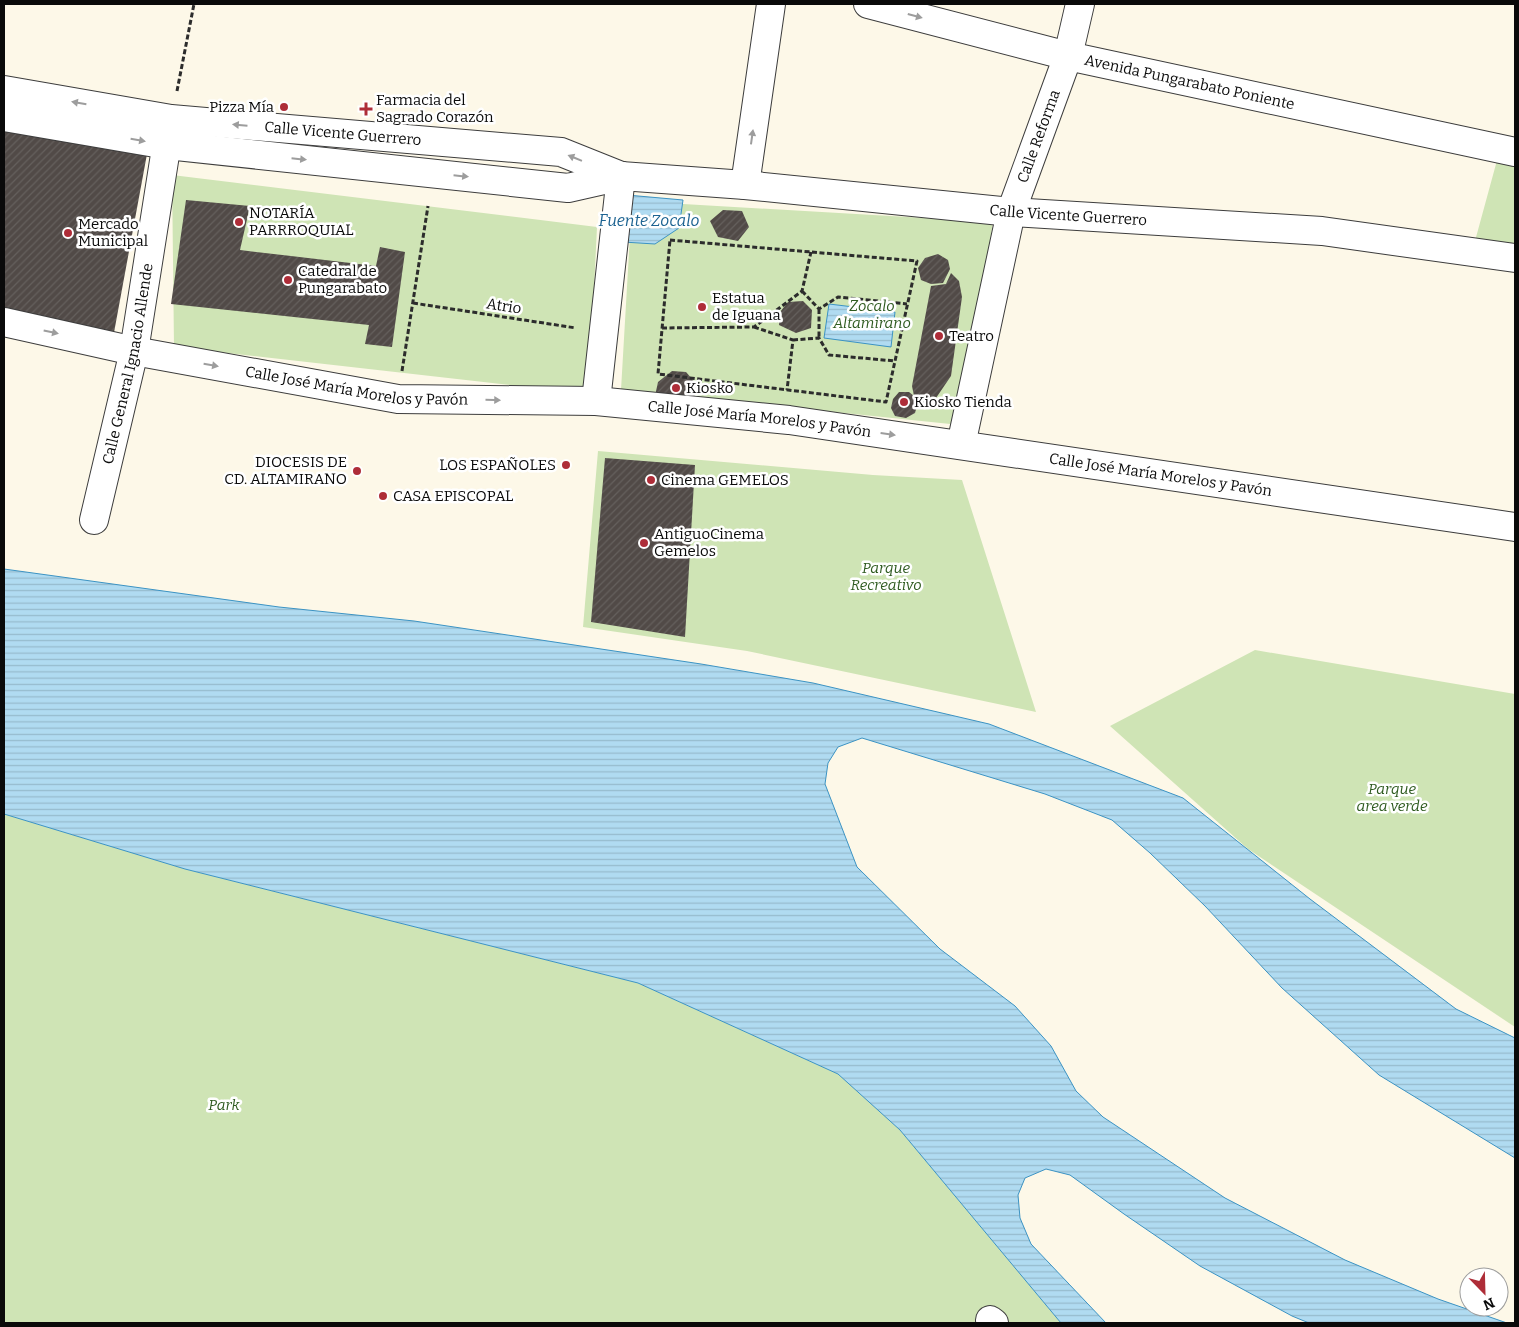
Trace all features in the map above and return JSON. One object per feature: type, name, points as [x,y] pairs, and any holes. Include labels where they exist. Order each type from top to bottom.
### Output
[{"type":"street","points":[[745,185],[771,4]]},
{"type":"street","name":"Avenida Pungarabato Poniente","points":[[868,4],[1068,56],[1515,152]]},
{"type":"street","name":"Calle Reforma","points":[[962,444],[1011,212],[1068,56],[1080,4]]},
{"type":"street","name":"Calle Vicente Guerrero","points":[[4,90],[171,119],[560,152],[621,176]]},
{"type":"street","name":"Calle Vicente Guerrero","points":[[4,117],[166,145],[568,188],[621,176],[745,185],[1011,212],[1322,231],[1515,258]]},
{"type":"street","name":"Calle General Ignacio Allende","points":[[94,520],[134,351],[171,119]]},
{"type":"street","points":[[408,171],[411,140]]},
{"type":"street","points":[[596,401],[621,176]]},
{"type":"street","name":"Calle José María Morelos y Pavón","points":[[4,322],[134,351],[398,399],[596,401],[789,420],[1515,527]]},
{"type":"path","points":[[171,119],[194,4]]},
{"type":"path","points":[[398,399],[428,206]]},
{"type":"path","points":[[670,240],[917,260],[908,304],[886,402],[658,374],[670,240]]},
{"type":"path","points":[[754,327],[802,291],[811,252]]},
{"type":"path","points":[[802,291],[819,309],[819,338],[829,355],[895,361]]},
{"type":"path","points":[[819,309],[838,297],[908,304]]},
{"type":"path","name":"Atrio","points":[[413,303],[582,329]]},
{"type":"path","points":[[662,328],[754,327],[793,340],[819,338]]},
{"type":"path","points":[[787,390],[793,340]]},
{"type":"green space","points":[[1499,153],[1515,157],[1515,247],[1475,241]]},
{"type":"green space","points":[[172,175],[597,227],[589,394],[174,347]]},
{"type":"green space","name":"Zocalo Altamirano","points":[[632,201],[993,222],[960,425],[621,390]]},
{"type":"green space","name":"Parque Recreativo","points":[[598,451],[873,475],[962,480],[1036,712],[747,651],[583,627]]},
{"type":"green space","name":"Parque area verde","points":[[1255,650],[1515,694],[1515,1027],[1248,849],[1110,726]]},
{"type":"green space","name":"Park","points":[[4,814],[185,869],[638,983],[838,1074],[900,1130],[1061,1323],[4,1323]]},
{"type":"water","name":"Fuente Zocalo","points":[[627,195],[683,200],[679,228],[655,244],[623,242]]},
{"type":"water","points":[[829,304],[895,312],[891,347],[824,338]]},
{"type":"water","points":[[4,569],[279,607],[414,621],[701,664],[813,683],[989,724],[1183,798],[1310,899],[1456,1009],[1515,1038],[1515,1158],[1379,1075],[1282,988],[1205,906],[1150,853],[1112,820],[1045,794],[862,738],[838,747],[828,763],[825,784],[857,867],[940,949],[1015,1006],[1051,1046],[1076,1091],[1103,1117],[1225,1198],[1345,1260],[1459,1306],[1459,1317],[1490,1317],[1507,1323],[1309,1323],[1292,1316],[1200,1266],[1070,1175],[1046,1169],[1025,1178],[1018,1195],[1020,1218],[1031,1244],[1106,1323],[1061,1323],[900,1130],[838,1074],[638,983],[185,869],[4,814]]},
{"type":"building","name":"Mercado Municipal","points":[[4,130],[147,154],[113,338],[4,313]]},
{"type":"building","points":[[186,200],[250,206],[240,250],[376,266],[380,247],[405,252],[392,347],[365,344],[369,325],[171,304]]},
{"type":"building","points":[[723,210],[742,211],[749,227],[738,241],[718,237],[710,221]]},
{"type":"building","points":[[938,254],[948,260],[950,269],[943,283],[931,284],[921,280],[918,268],[925,258]]},
{"type":"building","name":"Teatro","points":[[951,273],[959,281],[962,297],[951,376],[936,398],[917,406],[915,413],[906,418],[895,416],[891,408],[893,399],[899,392],[909,392],[914,396],[912,386],[931,286],[946,284]]},
{"type":"building","points":[[803,301],[812,310],[811,328],[796,333],[779,325],[780,312],[788,302]]},
{"type":"building","name":"Kiosko","points":[[672,371],[686,372],[693,380],[696,394],[684,407],[655,396],[658,382]]},
{"type":"building","name":"AntiguoCinema Gemelos","points":[[605,458],[695,465],[685,637],[591,622]]},
{"type":"place","name":"Pizza Mía","points":[[284,107]]},
{"type":"place","name":"Farmacia del Sagrado Corazón","points":[[366,109]]},
{"type":"place","name":"NOTARÍA PARRROQUIAL","points":[[239,222]]},
{"type":"place","name":"Mercado Municipal","points":[[68,233]]},
{"type":"place","name":"Catedral de Pungarabato","points":[[288,280]]},
{"type":"place","name":"Estatua de Iguana","points":[[702,307]]},
{"type":"place","name":"Teatro","points":[[939,336]]},
{"type":"place","name":"Kiosko","points":[[676,388]]},
{"type":"place","name":"Kiosko Tienda","points":[[904,402]]},
{"type":"place","name":"LOS ESPAÑOLES","points":[[566,465]]},
{"type":"place","name":"DIOCESIS DE CD. ALTAMIRANO","points":[[357,471]]},
{"type":"place","name":"Cinema GEMELOS","points":[[651,480]]},
{"type":"place","name":"CASA EPISCOPAL","points":[[383,496]]},
{"type":"place","name":"AntiguoCinema Gemelos","points":[[644,543]]}]
